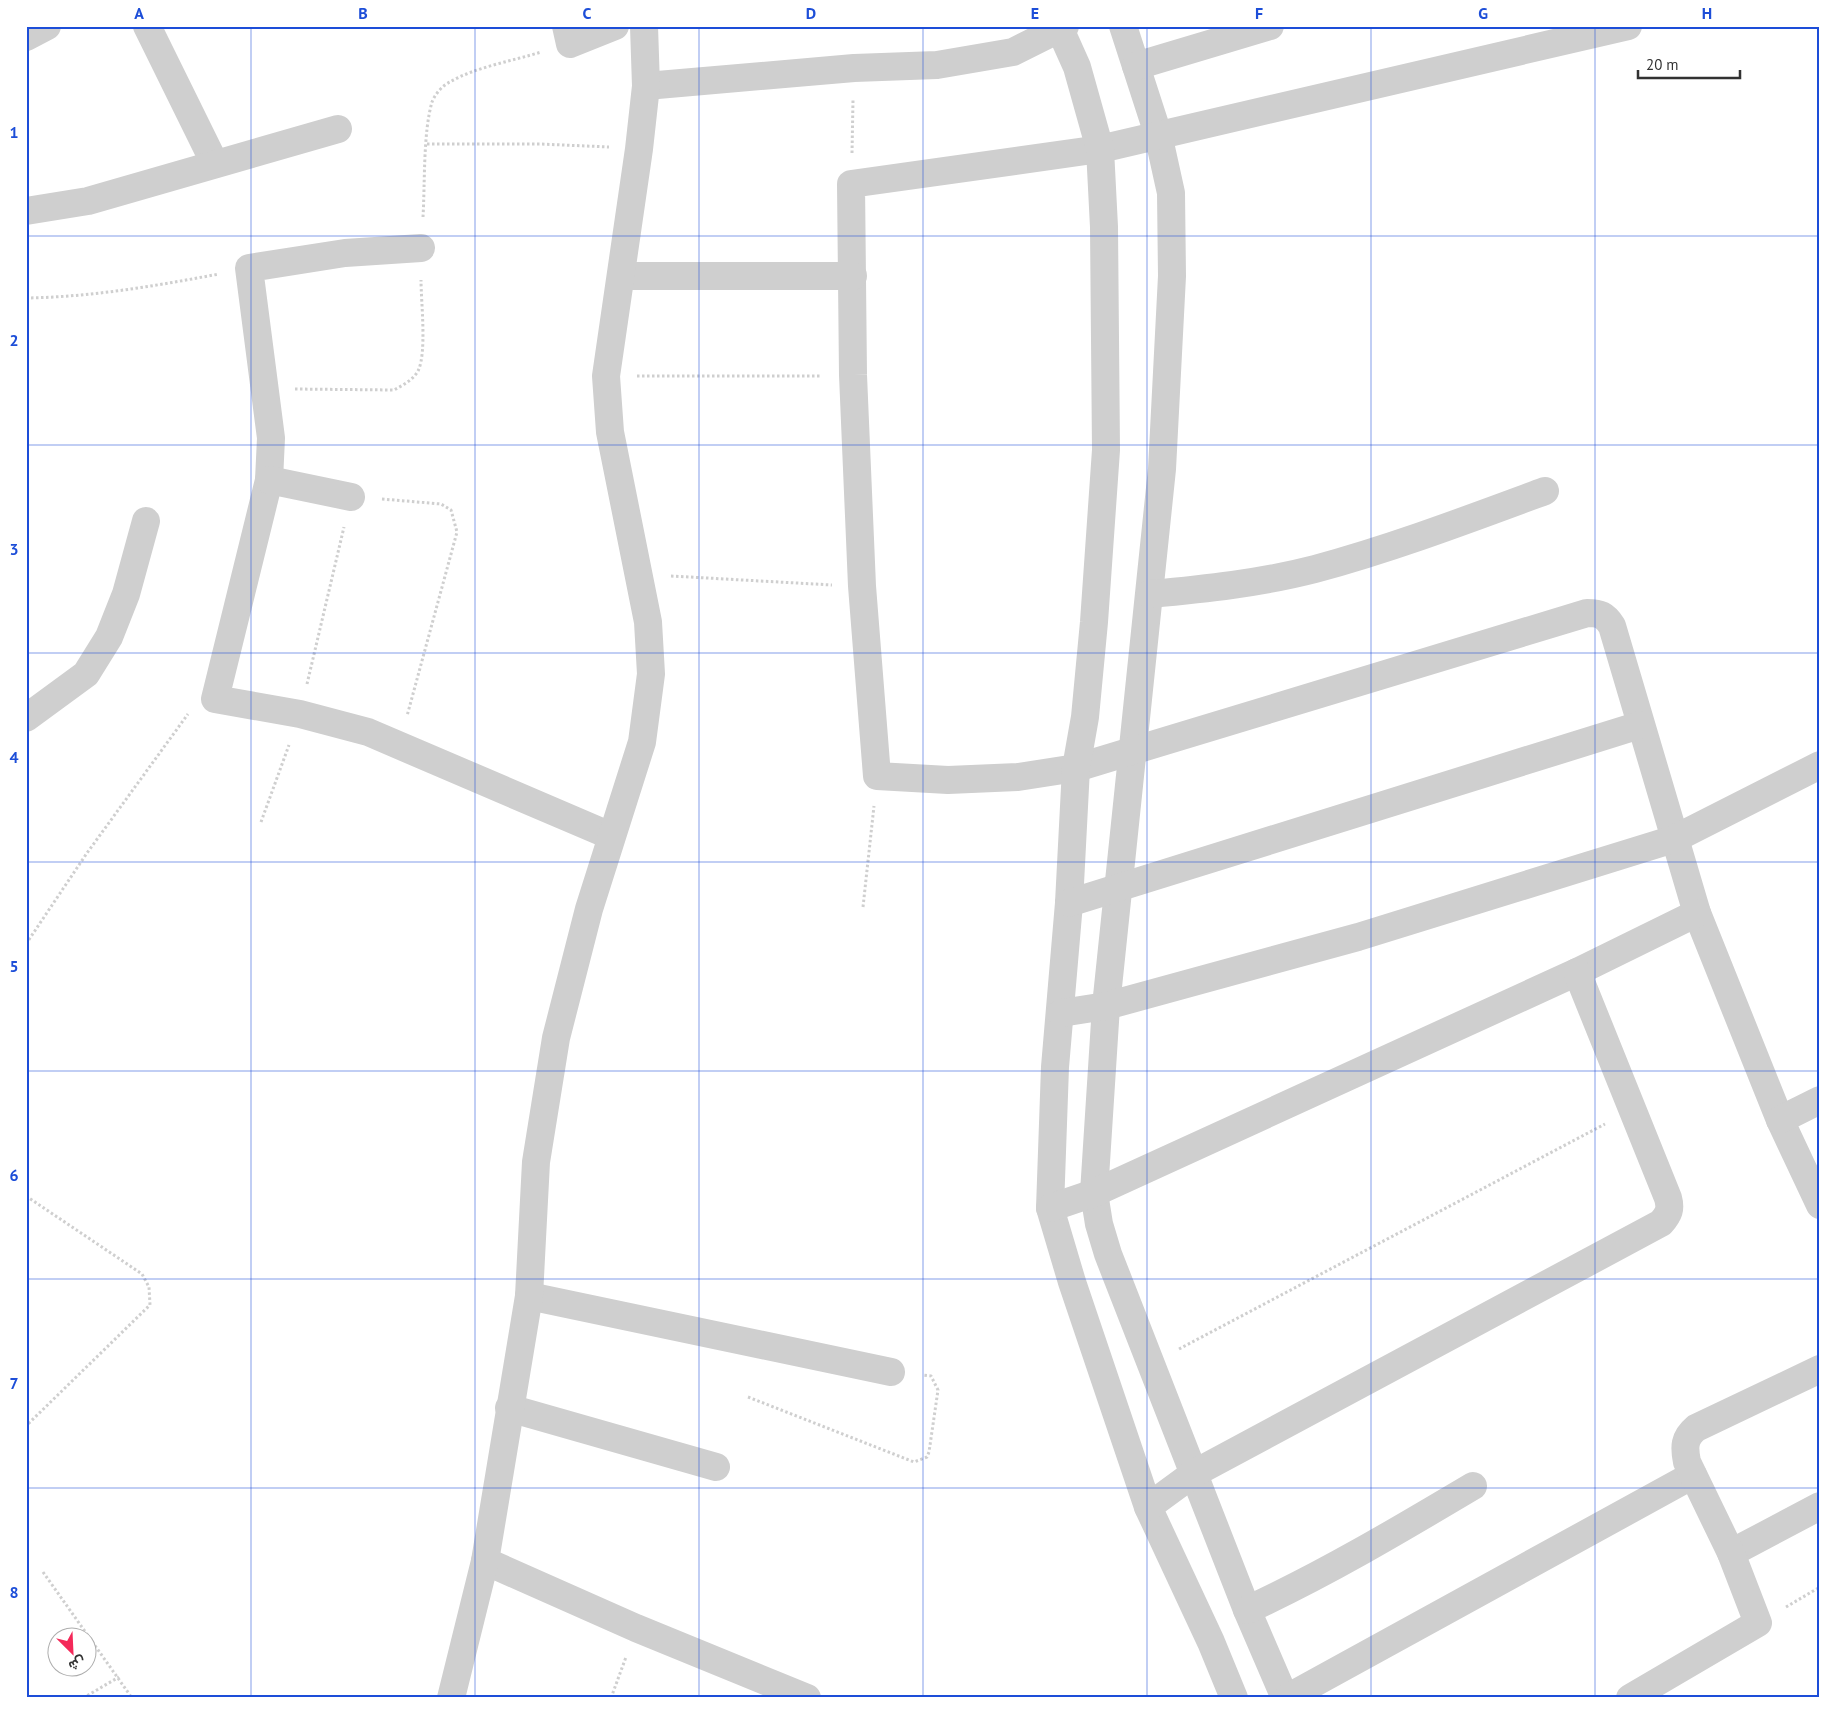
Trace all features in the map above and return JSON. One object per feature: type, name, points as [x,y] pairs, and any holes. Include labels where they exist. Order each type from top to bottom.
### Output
[{"type":"street","points":[[26,37],[47,26]]},
{"type":"street","points":[[147,26],[215,164]]},
{"type":"street","points":[[568,35],[615,26]]},
{"type":"street","points":[[451,1698],[485,1562],[529,1296],[536,1162],[556,1038],[588,909],[642,742],[651,674],[648,622],[610,432],[606,376],[640,148],[646,86],[644,26]]},
{"type":"street","points":[[1123,26],[1158,134],[1171,193],[1172,276],[1162,469],[1106,1006],[1094,1193],[1099,1224],[1108,1254],[1247,1610],[1286,1698],[1693,1476]]},
{"type":"street","points":[[1136,66],[1270,26]]},
{"type":"street","points":[[1628,26],[1100,149],[850,184],[853,276],[853,376],[862,586],[877,776],[948,780],[1018,778],[1076,768],[1131,753],[1587,613],[1598,613],[1606,616],[1612,626],[1697,913],[1780,1120],[1820,1205]]},
{"type":"street","points":[[646,86],[854,68],[937,65],[1013,52],[1062,28],[1076,66],[1100,149],[1104,236],[1106,450],[1094,622],[1085,717],[1076,768],[1069,903],[1055,1067],[1050,1208],[1072,1282],[1148,1507],[1211,1642],[1234,1698]]},
{"type":"street","points":[[26,211],[88,201],[338,129]]},
{"type":"street","points":[[421,248],[345,253],[249,268],[271,438],[269,480],[215,699],[300,714],[368,732],[611,836]]},
{"type":"street","points":[[621,276],[853,276]]},
{"type":"street","points":[[269,480],[351,497]]},
{"type":"street","points":[[1150,594],[1208,589],[1313,569],[1409,541],[1545,490]]},
{"type":"street","points":[[26,718],[86,674],[109,637],[126,594],[146,521]]},
{"type":"street","points":[[1069,903],[1640,724]]},
{"type":"street","points":[[1061,1013],[1106,1006],[1358,937],[1674,839],[1820,765]]},
{"type":"street","points":[[1050,1208],[1094,1193],[1577,972],[1697,913]]},
{"type":"street","points":[[1148,1507],[1194,1474],[1661,1223],[1668,1215],[1670,1206],[1577,972]]},
{"type":"street","points":[[1780,1120],[1820,1100]]},
{"type":"street","points":[[529,1296],[891,1372]]},
{"type":"street","points":[[1630,1698],[1758,1623],[1731,1553],[1687,1462],[1685,1447],[1689,1434],[1696,1428],[1820,1370]]},
{"type":"street","points":[[509,1408],[716,1467]]},
{"type":"street","points":[[1247,1610],[1292,1590],[1368,1549],[1473,1486]]},
{"type":"street","points":[[1731,1553],[1820,1506]]},
{"type":"street","points":[[485,1562],[636,1628],[807,1698]]},
{"type":"path","points":[[265,388],[394,390],[408,382],[417,373],[422,360],[421,248],[427,144],[432,100],[448,82],[568,35]]},
{"type":"path","points":[[850,184],[854,68]]},
{"type":"path","points":[[427,144],[540,144],[640,148]]},
{"type":"path","points":[[26,298],[70,297],[157,286],[249,268]]},
{"type":"path","points":[[606,376],[853,376]]},
{"type":"path","points":[[261,822],[300,714],[351,497],[441,504],[450,510],[455,518],[457,532],[399,745]]},
{"type":"path","points":[[638,574],[862,586]]},
{"type":"path","points":[[26,944],[87,852],[182,719],[201,703],[215,699]]},
{"type":"path","points":[[863,907],[877,776]]},
{"type":"path","points":[[1151,1363],[1632,1109]]},
{"type":"path","points":[[26,1196],[142,1274],[149,1287],[150,1305],[26,1426]]},
{"type":"path","points":[[748,1397],[914,1462],[921,1461],[929,1452],[938,1390],[930,1376],[891,1372]]},
{"type":"path","points":[[43,1572],[132,1698]]},
{"type":"path","points":[[1758,1623],[1820,1587]]},
{"type":"path","points":[[611,1698],[636,1628]]},
{"type":"path","points":[[83,1698],[119,1677]]}]
